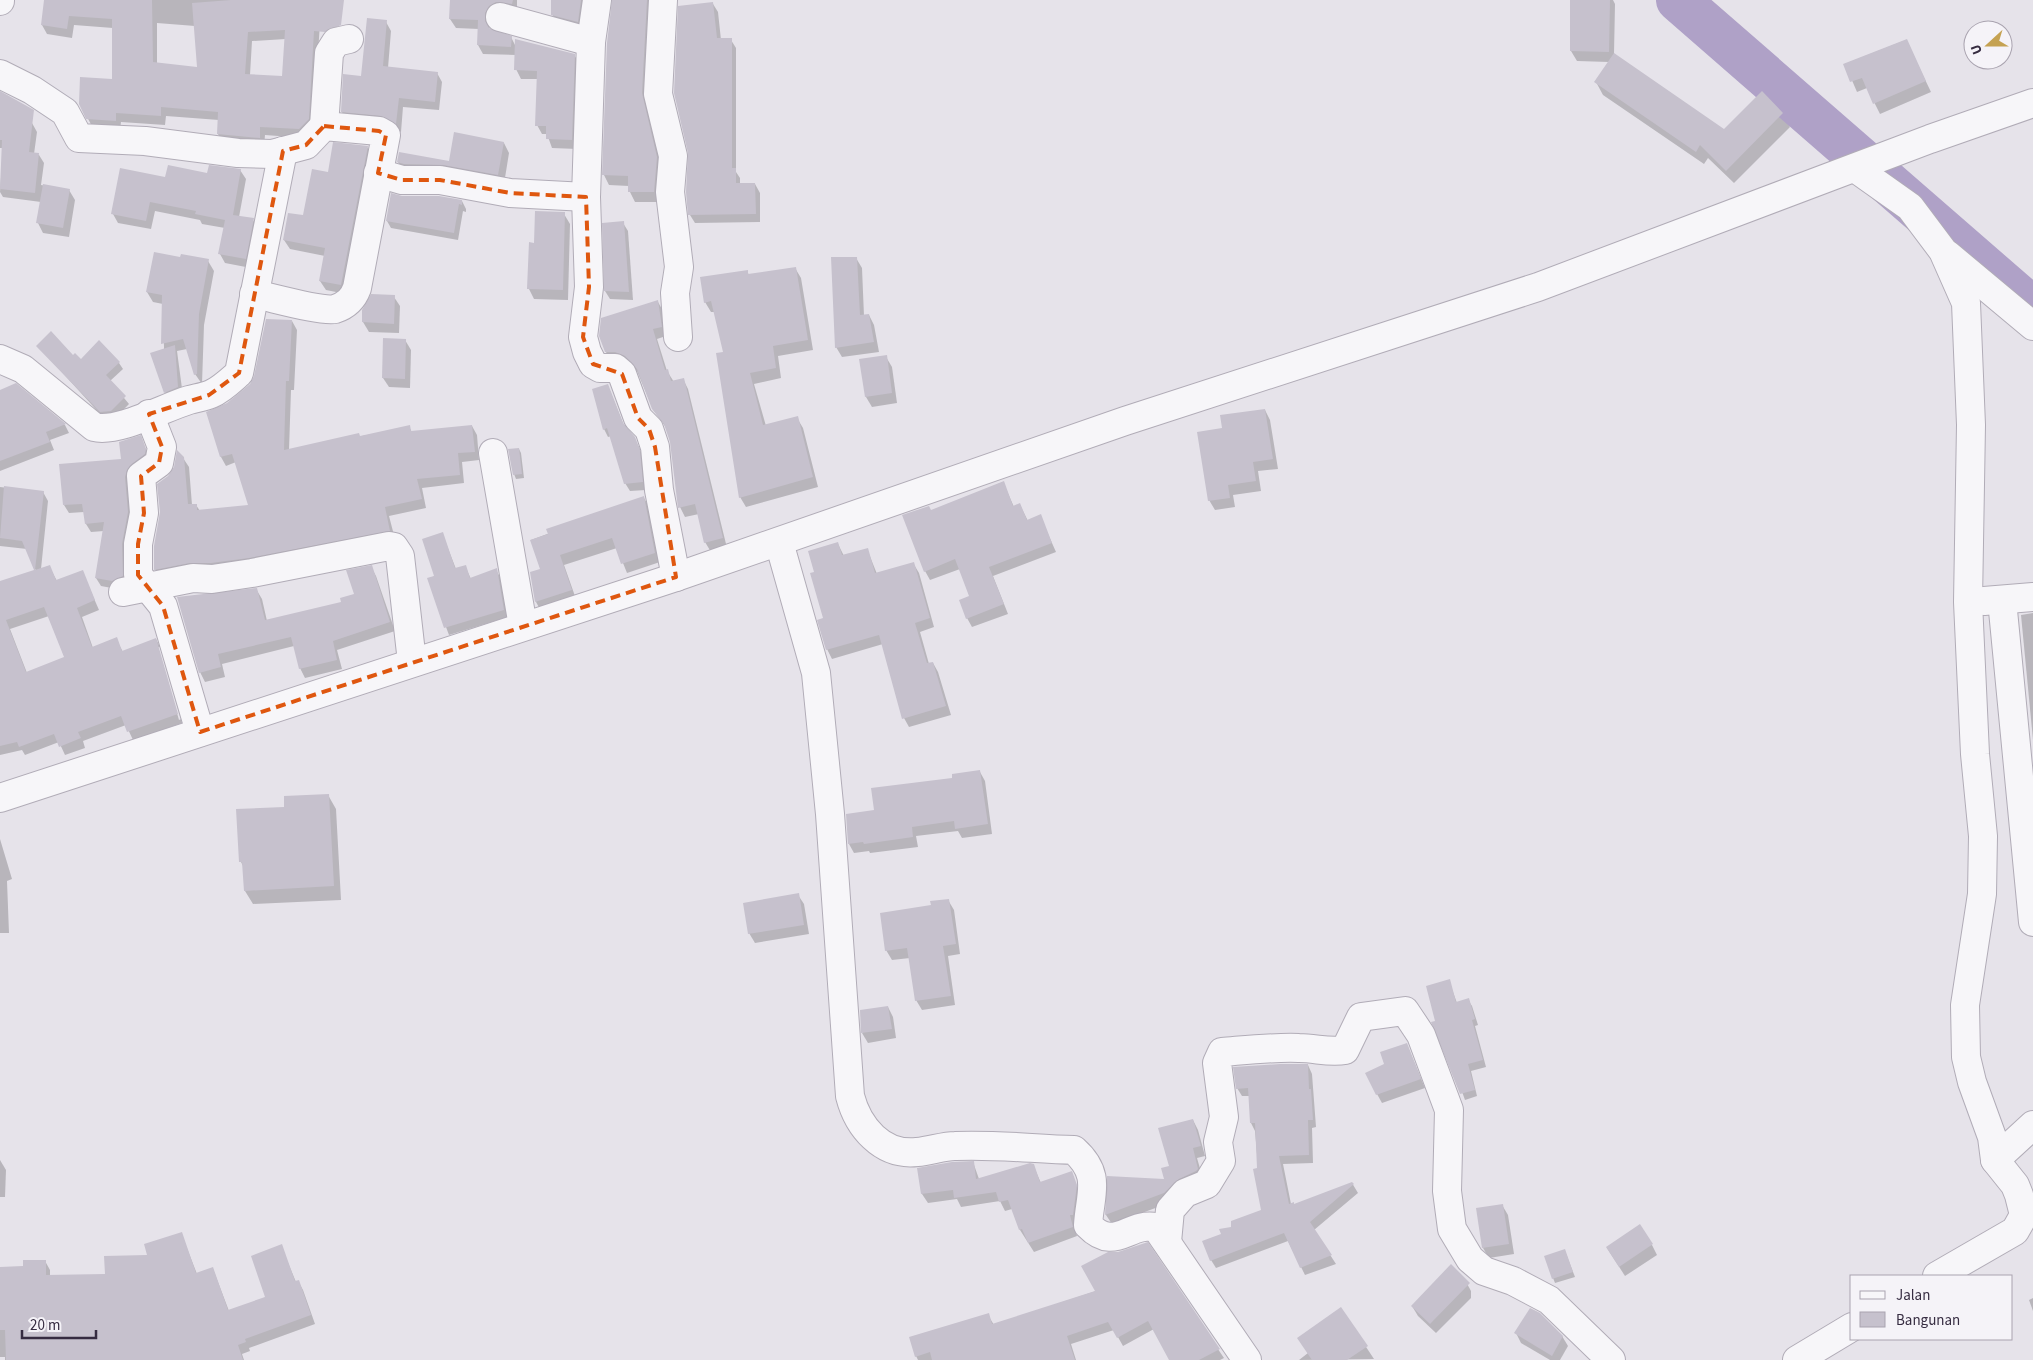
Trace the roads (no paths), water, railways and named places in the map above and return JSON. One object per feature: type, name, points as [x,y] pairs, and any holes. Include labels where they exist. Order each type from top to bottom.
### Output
[{"type":"street","points":[[597,0],[591,42],[586,197],[589,287],[583,337],[593,364],[600,368],[616,368],[622,374],[638,418],[648,429],[655,447],[659,490],[676,577]]},
{"type":"street","points":[[663,0],[658,94],[672,156],[670,192],[679,267],[675,293],[678,338]]},
{"type":"street","points":[[500,17],[591,42]]},
{"type":"street","points":[[0,74],[32,90],[65,112],[79,138],[145,141],[238,153],[272,154],[306,145],[324,126],[329,53],[336,42],[349,38]]},
{"type":"street","points":[[0,798],[676,577],[1125,420],[1538,287],[1930,139],[2033,103]]},
{"type":"street","points":[[254,294],[330,310],[346,304],[353,298],[357,288],[386,135],[379,131],[324,126]]},
{"type":"street","points":[[0,359],[24,368],[94,427],[101,429],[115,427],[209,395],[223,388],[239,373],[283,152]]},
{"type":"street","points":[[1857,167],[1910,207],[1943,251],[1966,303],[1971,425],[1968,602],[1976,754],[1983,836],[1982,894],[1965,1005],[1966,1057],[1972,1082],[1992,1137],[1995,1160],[2020,1195],[2024,1215],[2024,1228],[1940,1275]]},
{"type":"street","points":[[378,174],[402,180],[440,180],[510,193],[586,197]]},
{"type":"street","points":[[1943,251],[2033,326]]},
{"type":"street","points":[[135,590],[138,575],[137,556],[144,513],[141,476],[159,463],[162,447],[149,414]]},
{"type":"street","points":[[493,453],[523,626]]},
{"type":"street","points":[[779,542],[816,673],[830,814],[850,1096],[855,1114],[870,1135],[886,1146],[901,1151],[916,1152],[954,1146],[1074,1150],[1086,1161],[1093,1180],[1088,1225],[1098,1235],[1107,1237],[1123,1236],[1146,1225],[1156,1227],[1247,1360]]},
{"type":"street","points":[[135,590],[194,578],[212,580],[389,546],[394,547],[400,556],[412,662]]},
{"type":"street","points":[[135,590],[162,606],[200,732]]},
{"type":"street","points":[[1968,602],[2033,597]]},
{"type":"street","points":[[2002,600],[2033,922]]},
{"type":"street","points":[[1167,1242],[1170,1210],[1185,1193],[1207,1184],[1221,1161],[1218,1142],[1224,1117],[1217,1062],[1222,1052],[1289,1047],[1312,1048],[1331,1053],[1345,1050],[1361,1017],[1405,1011],[1421,1035],[1449,1110],[1447,1191],[1452,1229],[1470,1259],[1484,1271],[1513,1281],[1549,1300],[1611,1360]]},
{"type":"street","points":[[1995,1160],[2033,1125]]},
{"type":"street","points":[[1798,1360],[1850,1328]]},
{"type":"waterway","points":[[1678,0],[2033,309]]}]
